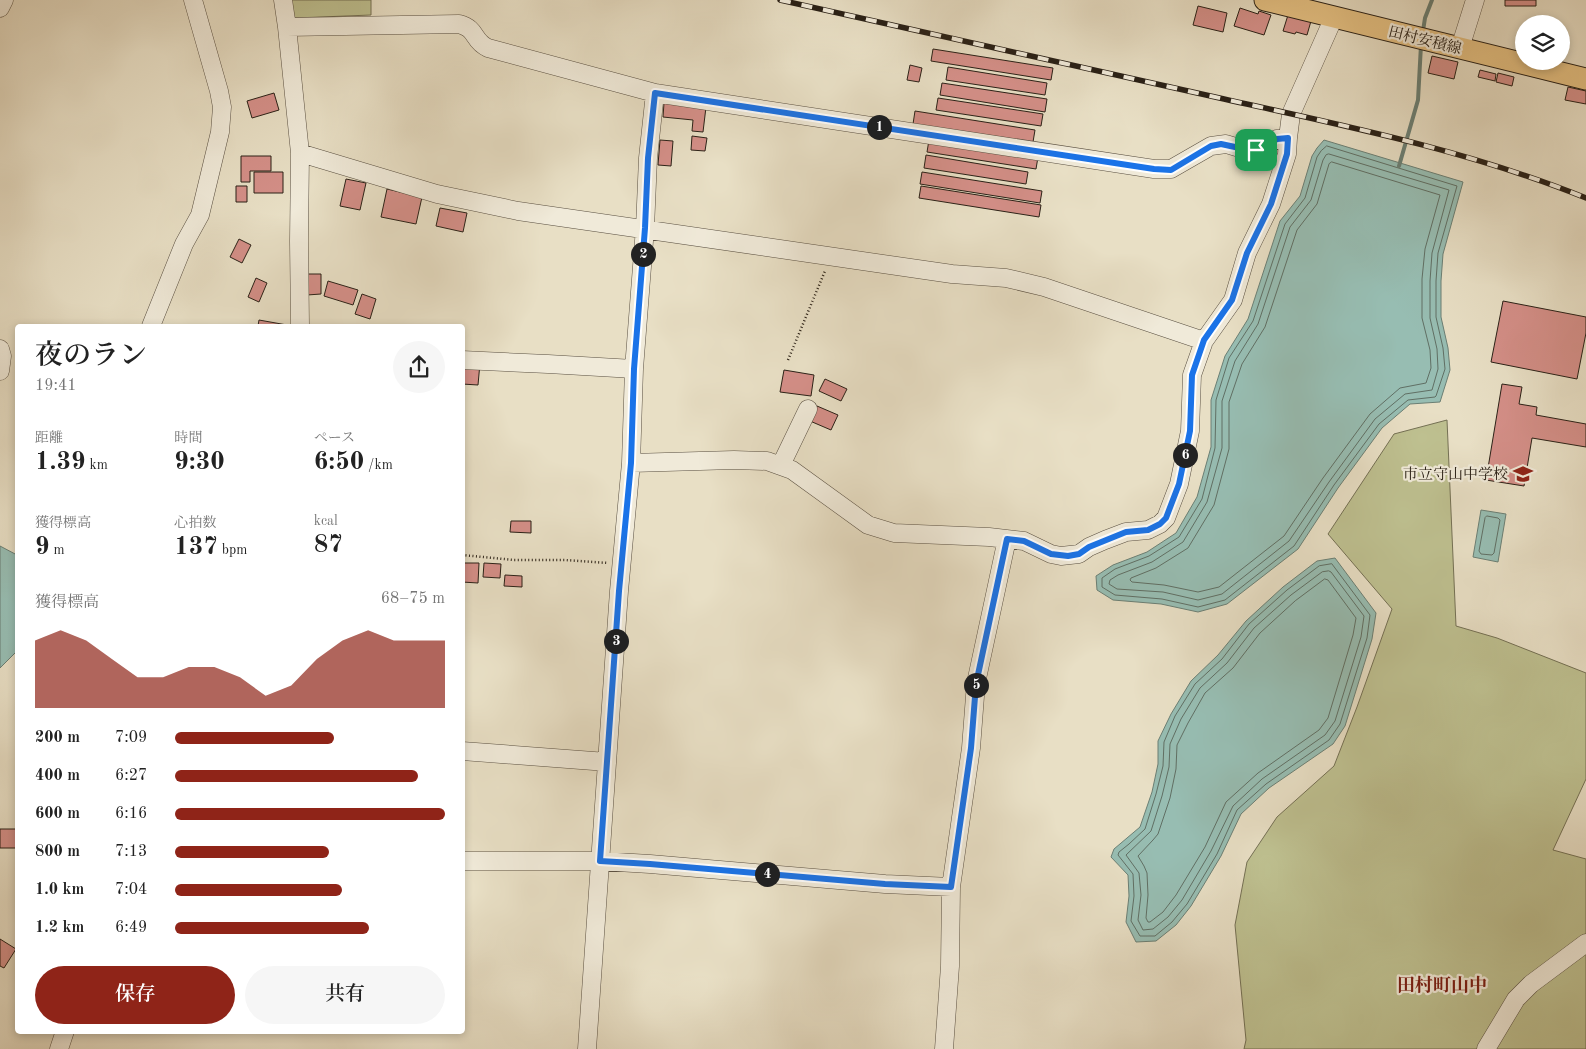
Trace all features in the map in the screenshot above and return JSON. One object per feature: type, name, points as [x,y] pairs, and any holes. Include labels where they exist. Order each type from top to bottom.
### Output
[{"type":"main road","name":"田村安積線","points":[[1264,0],[1586,79]]},
{"type":"street","points":[[0,8],[4,0]]},
{"type":"street","points":[[152,324],[184,244],[200,215],[220,132],[221,99],[193,0]]},
{"type":"street","points":[[283,0],[300,153],[300,324]]},
{"type":"street","points":[[1460,48],[1476,0]]},
{"type":"street","points":[[631,463],[767,461],[792,470],[868,525],[894,533],[1024,541],[1051,554],[1068,556],[1079,554],[1126,532],[1148,530],[1160,524],[1166,518],[1179,484],[1190,431],[1192,375],[1204,340],[1225,312],[1236,292],[1247,253],[1271,204],[1287,154],[1291,114],[1334,17]]},
{"type":"street","points":[[287,27],[459,24],[468,26],[473,31],[478,42],[488,48],[655,93],[1154,169],[1171,170],[1211,146],[1221,144],[1256,150],[1277,139],[1288,138]]},
{"type":"street","points":[[587,1049],[607,762],[631,463],[634,369],[645,228],[648,158],[655,93]]},
{"type":"street","points":[[300,153],[437,194],[518,211],[952,274],[1006,278],[1044,287],[1204,340]]},
{"type":"street","points":[[0,349],[2,356],[0,371]]},
{"type":"street","points":[[465,360],[634,369]]},
{"type":"street","points":[[781,466],[808,409]]},
{"type":"street","points":[[944,1049],[950,966],[951,887],[971,748],[976,684],[1007,539]]},
{"type":"street","points":[[465,751],[607,762]]},
{"type":"street","points":[[465,861],[600,861],[885,884],[951,887]]},
{"type":"street","points":[[1486,1049],[1516,999],[1531,984],[1586,943]]},
{"type":"street","points":[[58,1049],[64,1034]]},
{"type":"path","points":[[788,360],[831,256]]},
{"type":"path","points":[[465,555],[514,560],[565,560],[622,564]]},
{"type":"green space","points":[[288,0],[371,0],[371,15],[295,18],[290,13]]},
{"type":"green space","points":[[1447,420],[1456,626],[1497,638],[1586,673],[1586,779],[1553,850],[1586,859],[1586,1049],[1244,1049],[1246,1040],[1235,925],[1247,862],[1277,817],[1334,766],[1392,609],[1328,534],[1394,434]]},
{"type":"water","points":[[1324,140],[1463,182],[1443,254],[1441,317],[1448,348],[1450,370],[1440,402],[1410,404],[1382,428],[1338,488],[1298,549],[1227,604],[1198,612],[1161,604],[1113,600],[1097,590],[1096,576],[1113,565],[1147,552],[1176,533],[1197,497],[1211,447],[1211,400],[1225,356],[1248,319],[1280,221],[1300,196],[1312,156]]},
{"type":"water","points":[[1481,510],[1506,514],[1498,562],[1473,557]]},
{"type":"water","points":[[0,546],[15,554],[15,653],[0,668]]},
{"type":"water","points":[[1335,558],[1376,613],[1372,639],[1345,726],[1333,744],[1269,788],[1241,814],[1221,856],[1191,906],[1176,925],[1156,941],[1136,942],[1126,922],[1129,896],[1128,875],[1111,857],[1114,849],[1140,827],[1152,792],[1158,764],[1158,741],[1171,714],[1191,681],[1218,655],[1246,621],[1283,587],[1317,561]]},
{"type":"building","points":[[1505,0],[1536,0],[1536,6],[1505,6]]},
{"type":"building","points":[[1198,6],[1227,13],[1223,32],[1193,25]]},
{"type":"building","points":[[1240,8],[1258,14],[1259,11],[1271,15],[1264,35],[1234,26]]},
{"type":"building","points":[[1288,15],[1311,21],[1307,35],[1283,31]]},
{"type":"building","points":[[933,49],[1053,68],[1051,80],[931,61]]},
{"type":"building","points":[[1432,56],[1458,62],[1454,79],[1428,73]]},
{"type":"building","points":[[910,65],[922,68],[919,82],[907,80]]},
{"type":"building","points":[[948,67],[1047,83],[1045,95],[946,80]]},
{"type":"building","points":[[1480,70],[1496,74],[1495,81],[1478,77]]},
{"type":"building","points":[[1498,73],[1514,77],[1512,86],[1496,82]]},
{"type":"building","points":[[942,83],[1047,99],[1045,112],[940,95]]},
{"type":"building","points":[[1568,87],[1586,91],[1586,104],[1565,100]]},
{"type":"building","points":[[274,93],[279,110],[252,118],[247,101]]},
{"type":"building","points":[[938,98],[1043,114],[1041,126],[936,110]]},
{"type":"building","points":[[664,103],[706,107],[703,132],[692,131],[693,120],[663,117]]},
{"type":"building","points":[[915,111],[1035,130],[1033,142],[913,124]]},
{"type":"building","points":[[692,136],[707,138],[705,151],[691,150]]},
{"type":"building","points":[[660,140],[673,141],[671,166],[658,165]]},
{"type":"building","points":[[929,140],[1038,157],[1036,169],[927,152]]},
{"type":"building","points":[[926,155],[1028,172],[1026,184],[924,168]]},
{"type":"building","points":[[241,156],[271,156],[271,171],[250,171],[250,182],[241,182]]},
{"type":"building","points":[[254,172],[283,172],[283,193],[254,193]]},
{"type":"building","points":[[922,172],[1042,191],[1040,203],[920,184]]},
{"type":"building","points":[[346,179],[366,183],[360,210],[340,206]]},
{"type":"building","points":[[236,186],[247,186],[247,202],[236,202]]},
{"type":"building","points":[[921,186],[1041,205],[1039,217],[919,198]]},
{"type":"building","points":[[387,189],[422,197],[416,224],[381,217]]},
{"type":"building","points":[[440,208],[467,213],[463,232],[436,226]]},
{"type":"building","points":[[239,239],[251,245],[242,263],[230,257]]},
{"type":"building","points":[[307,274],[321,274],[321,294],[307,295]]},
{"type":"building","points":[[256,278],[267,283],[259,302],[248,297]]},
{"type":"building","points":[[328,281],[358,290],[353,305],[324,296]]},
{"type":"building","points":[[362,294],[376,299],[370,319],[355,314]]},
{"type":"building","points":[[1503,301],[1586,317],[1586,333],[1577,379],[1491,362]]},
{"type":"building","points":[[259,320],[281,324],[258,324]]},
{"type":"building","points":[[465,363],[480,363],[478,385],[465,384]]},
{"type":"building","points":[[784,370],[814,375],[811,396],[780,392]]},
{"type":"building","points":[[825,379],[847,389],[841,401],[819,391]]},
{"type":"building","points":[[1502,384],[1522,387],[1519,404],[1537,407],[1536,415],[1586,424],[1586,447],[1532,438],[1524,486],[1486,480]]},
{"type":"building","points":[[817,406],[838,415],[831,430],[810,421]]},
{"type":"building","points":[[511,521],[531,521],[531,533],[510,532]]},
{"type":"building","points":[[465,563],[479,563],[478,583],[465,582]]},
{"type":"building","points":[[484,563],[501,564],[500,578],[483,577]]},
{"type":"building","points":[[505,575],[522,576],[522,587],[504,586]]},
{"type":"building","points":[[0,829],[15,829],[15,848],[0,848]]},
{"type":"building","points":[[0,939],[15,948],[15,951],[4,968],[0,966]]},
{"type":"waterway","points":[[1423,31],[1425,18],[1432,0]]},
{"type":"waterway","points":[[1399,166],[1418,100],[1421,45]]},
{"type":"railway","points":[[780,0],[1407,141],[1498,166],[1586,198]]},
{"type":"place","name":"市立守山中学校","points":[[1523,474]]},
{"type":"district","name":"田村町山中","points":[[1442,985]]},
{"type":"route","points":[[655,93],[1154,169],[1171,170],[1211,146],[1221,144],[1256,150],[1277,139],[1288,138],[1287,154],[1271,204],[1247,253],[1236,292],[1225,312],[1204,340],[1192,375],[1190,388],[1190,431],[1179,484],[1166,518],[1160,524],[1148,530],[1126,532],[1089,547],[1079,554],[1068,556],[1051,554],[1024,541],[1007,539],[976,684],[971,748],[951,887],[885,884],[600,861],[619,591],[631,463],[634,369],[645,228],[648,158],[655,93]]}]
